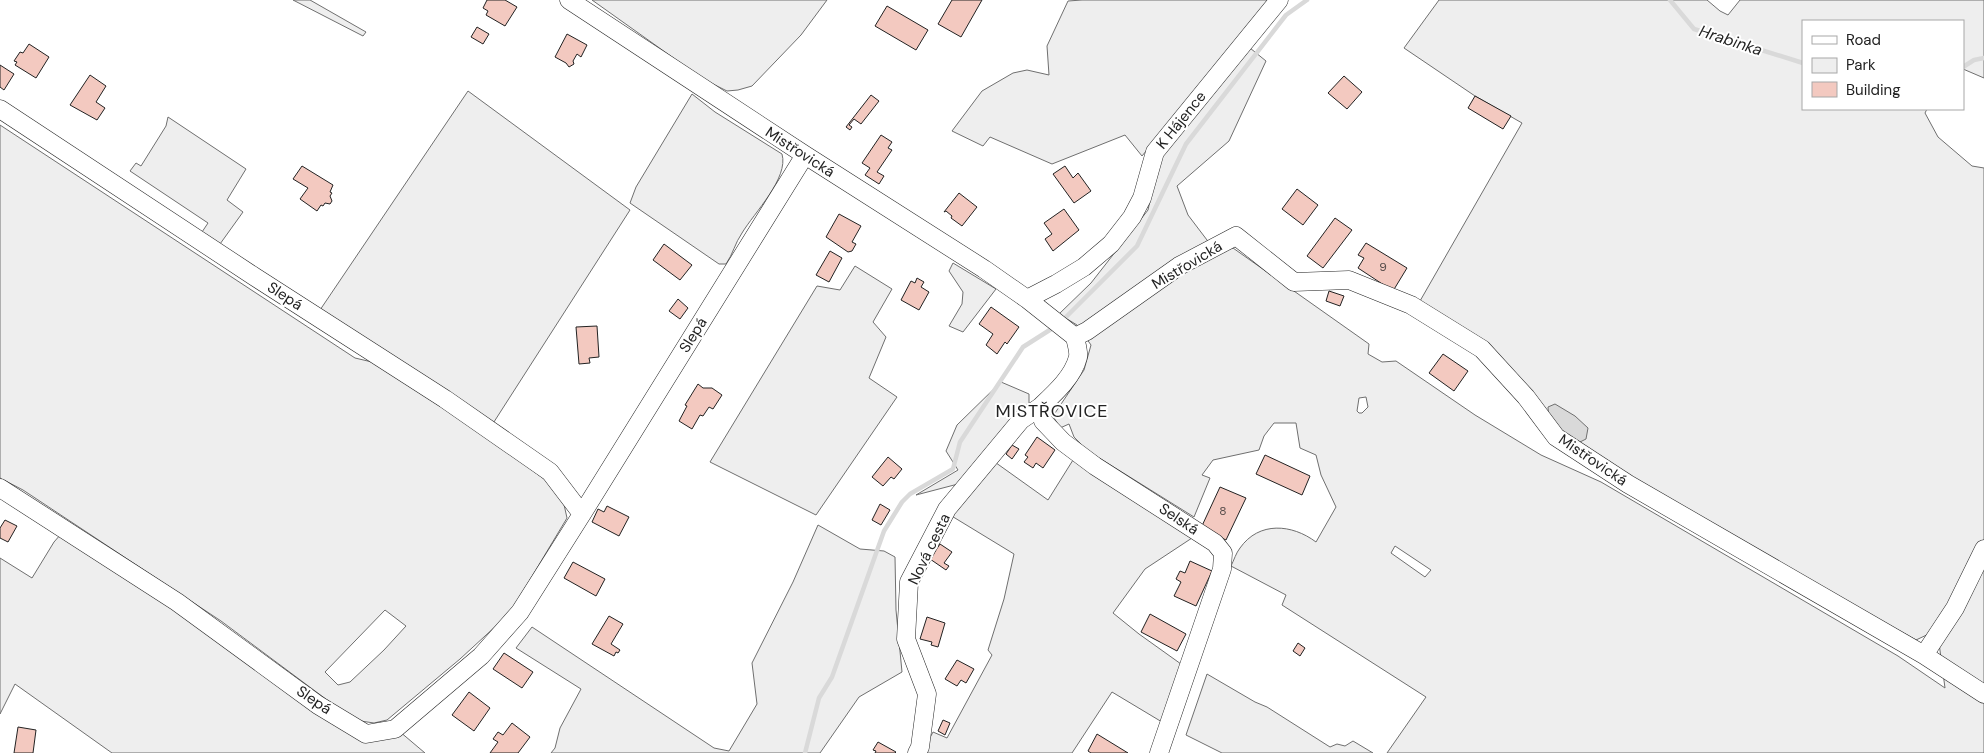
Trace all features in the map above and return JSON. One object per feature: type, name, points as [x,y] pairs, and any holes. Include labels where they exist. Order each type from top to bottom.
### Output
[{"type":"street","name":"Mistřovická","points":[[569,0],[1027,298],[1065,329],[1087,331],[1179,266],[1236,236],[1294,282],[1349,280],[1411,305],[1482,349],[1526,397],[1556,437],[1628,484],[1924,654],[1984,694]]},
{"type":"street","name":"K Hájence","points":[[1027,298],[1056,284],[1084,267],[1111,244],[1132,217],[1142,198],[1155,152],[1279,0]]},
{"type":"street","name":"Slepá","points":[[0,109],[255,277],[445,399],[550,472],[582,514]]},
{"type":"street","name":"Slepá","points":[[0,488],[177,602],[318,705],[366,734],[395,728],[481,656],[520,612],[805,155]]},
{"type":"street","points":[[1040,407],[1056,393],[1069,374],[1078,355],[1065,329]]},
{"type":"street","name":"Nová cesta","points":[[917,753],[920,747],[927,694],[906,639],[909,582],[947,509],[1021,420],[1040,407]]},
{"type":"street","name":"Selská","points":[[1040,407],[1043,421],[1063,442],[1095,466],[1215,543],[1223,553],[1222,569],[1160,753]]},
{"type":"street","points":[[1924,654],[1955,608],[1984,549]]},
{"type":"green space","points":[[293,0],[310,0],[366,32],[363,36]]},
{"type":"green space","points":[[592,0],[827,0],[801,35],[752,86],[727,91],[703,79]]},
{"type":"green space","points":[[1269,0],[1142,156],[1125,135],[1052,164],[990,137],[983,146],[952,131],[982,91],[1013,73],[1027,70],[1049,75],[1047,46],[1068,1]]},
{"type":"green space","points":[[1439,0],[1707,0],[1728,15],[1740,0],[1984,0],[1984,78],[1964,69],[1964,20],[1802,20],[1802,110],[1926,110],[1925,113],[1938,137],[1972,166],[1984,168],[1984,543],[1933,632],[1916,640],[1627,478],[1549,419],[1420,301],[1522,123],[1475,96],[1404,48]]},
{"type":"green space","points":[[1250,48],[1266,61],[1229,141],[1177,186],[1188,215],[1213,251],[1233,248],[1369,344],[1368,354],[1382,362],[1396,361],[1475,415],[1541,455],[1601,482],[1898,656],[1945,688],[1939,643],[1984,560],[1984,753],[1387,753],[1426,697],[1282,605],[1286,595],[1231,566],[1239,550],[1248,539],[1266,529],[1286,529],[1307,536],[1316,542],[1336,507],[1321,475],[1316,455],[1300,448],[1296,423],[1274,423],[1264,436],[1259,450],[1213,460],[1202,475],[1210,478],[1194,517],[1088,451],[1074,437],[1069,424],[1060,428],[1053,416],[1084,370],[1091,345],[1077,325],[1059,314],[1091,283],[1148,210],[1159,159]],"holes":[[[1366,397],[1368,407],[1362,413],[1359,413],[1357,411],[1359,398]],[[1395,546],[1431,570],[1425,577],[1391,553]]]},
{"type":"green space","points":[[468,91],[630,210],[492,425],[320,310]]},
{"type":"green space","points":[[692,94],[715,112],[782,154],[783,163],[776,184],[747,225],[726,264],[719,264],[630,203],[636,187]]},
{"type":"green space","points":[[168,117],[246,169],[227,200],[243,212],[220,244],[202,232],[208,223],[130,171],[136,163],[141,166],[166,126]]},
{"type":"green space","points":[[0,125],[355,358],[372,362],[486,436],[548,482],[563,500],[567,518],[510,613],[460,659],[387,720],[374,723],[354,720],[221,621],[23,490],[0,478]],"holes":[[[385,610],[406,626],[350,682],[338,685],[325,672]]]},
{"type":"green space","points":[[953,263],[996,289],[963,332],[949,326],[962,304],[963,292],[949,271]]},
{"type":"green space","points":[[855,266],[892,289],[873,322],[886,337],[869,378],[897,397],[816,515],[710,462],[817,286],[840,290]]},
{"type":"green space","points":[[1001,382],[1029,394],[1029,404],[958,484],[916,495],[958,470],[946,451],[957,425]]},
{"type":"green space","points":[[992,460],[1048,500],[1073,460],[1192,538],[1145,569],[1113,613],[1181,664],[1162,722],[1112,692],[1072,753],[922,753],[933,732],[947,738],[992,655],[988,650],[1004,599],[1014,554],[950,515]]},
{"type":"green space","points":[[818,525],[860,549],[884,551],[895,557],[896,610],[902,672],[859,697],[820,753],[551,753],[555,748],[560,728],[581,689],[516,648],[532,627],[714,748],[729,751],[757,704],[752,663],[793,582]]},
{"type":"green space","points":[[61,534],[75,541],[337,724],[399,731],[425,753],[112,753],[15,684],[0,714],[0,558],[32,578]]},
{"type":"green space","points":[[1207,674],[1267,707],[1330,747],[1337,744],[1345,746],[1353,741],[1373,753],[1222,753],[1186,735]]},
{"type":"shaded area","points":[[1555,404],[1575,416],[1588,428],[1586,439],[1578,443],[1556,430],[1550,421],[1548,407]]},
{"type":"building","points":[[487,0],[505,0],[517,7],[505,26],[486,15],[488,11],[483,8]]},
{"type":"building","points":[[952,0],[982,0],[961,37],[938,24]]},
{"type":"building","points":[[887,6],[928,30],[916,50],[875,26]]},
{"type":"building","points":[[477,27],[489,34],[483,44],[471,37]]},
{"type":"building","points":[[567,34],[587,45],[581,57],[577,54],[573,61],[574,64],[569,67],[566,63],[555,57]]},
{"type":"building","points":[[29,44],[49,57],[36,78],[15,65],[17,62],[14,61]]},
{"type":"building","points":[[0,65],[14,74],[4,90],[0,87]]},
{"type":"building","points":[[90,75],[106,86],[96,102],[105,108],[97,120],[70,105]]},
{"type":"building","points":[[1344,76],[1362,92],[1347,109],[1328,93]]},
{"type":"building","points":[[871,95],[879,101],[861,124],[854,119],[849,125],[852,127],[850,130],[846,127]]},
{"type":"building","points":[[1475,96],[1511,116],[1503,129],[1468,108]]},
{"type":"building","points":[[881,135],[892,142],[888,148],[892,150],[877,172],[884,176],[879,184],[865,175],[870,168],[862,163]]},
{"type":"building","points":[[302,166],[333,185],[330,192],[332,193],[330,196],[332,201],[330,204],[325,203],[323,206],[321,205],[317,211],[300,199],[308,188],[293,179]]},
{"type":"building","points":[[1065,166],[1073,178],[1078,173],[1091,191],[1074,203],[1053,174]]},
{"type":"building","points":[[1297,189],[1318,205],[1303,225],[1282,209]]},
{"type":"building","points":[[959,193],[977,207],[962,226],[951,218],[952,216],[946,211],[944,212]]},
{"type":"building","points":[[1064,209],[1079,230],[1053,251],[1045,239],[1052,234],[1044,223]]},
{"type":"building","points":[[839,214],[861,226],[852,242],[856,244],[852,251],[848,252],[826,237]]},
{"type":"building","points":[[1335,218],[1352,230],[1323,268],[1307,256]]},
{"type":"building","points":[[1366,243],[1407,268],[1393,291],[1358,268],[1364,258],[1358,255]]},
{"type":"building","points":[[664,244],[692,265],[680,280],[653,260]]},
{"type":"building","points":[[830,251],[842,258],[829,282],[816,275]]},
{"type":"building","points":[[917,278],[924,282],[921,287],[929,292],[919,310],[901,300],[911,281],[915,283]]},
{"type":"building","points":[[1329,291],[1344,296],[1340,306],[1326,301]]},
{"type":"building","points":[[678,299],[688,308],[680,319],[669,311]]},
{"type":"building","points":[[991,307],[1019,327],[997,354],[986,345],[993,334],[979,324]]},
{"type":"building","points":[[597,326],[599,357],[589,358],[590,363],[579,364],[576,327]]},
{"type":"building","points":[[1443,354],[1468,371],[1454,391],[1429,373]]},
{"type":"building","points":[[698,384],[703,388],[712,388],[722,395],[713,409],[709,407],[703,416],[700,415],[692,429],[679,421],[687,406],[685,405]]},
{"type":"building","points":[[1037,437],[1055,450],[1043,468],[1036,463],[1033,468],[1024,462],[1028,457],[1025,455]]},
{"type":"building","points":[[1012,445],[1019,449],[1012,459],[1006,454]]},
{"type":"building","points":[[1265,455],[1310,476],[1302,495],[1256,474]]},
{"type":"building","points":[[888,457],[902,469],[894,479],[891,477],[883,486],[872,477]]},
{"type":"building","points":[[1220,487],[1246,498],[1226,540],[1201,528]]},
{"type":"building","points":[[880,504],[890,510],[881,525],[872,520]]},
{"type":"building","points":[[607,506],[629,517],[619,536],[592,522],[598,509],[604,512]]},
{"type":"building","points":[[5,520],[17,526],[8,542],[0,538],[0,528]]},
{"type":"building","points":[[940,544],[952,552],[944,563],[949,566],[946,570],[930,559]]},
{"type":"building","points":[[1190,561],[1212,571],[1196,606],[1174,596],[1181,582],[1176,579],[1180,571],[1185,573]]},
{"type":"building","points":[[573,562],[605,579],[596,596],[564,578]]},
{"type":"building","points":[[1150,614],[1186,634],[1177,651],[1141,632]]},
{"type":"building","points":[[609,616],[623,624],[611,644],[620,650],[614,656],[592,644]]},
{"type":"building","points":[[927,617],[945,623],[938,647],[931,645],[932,642],[920,639]]},
{"type":"building","points":[[1298,643],[1305,648],[1300,656],[1293,651]]},
{"type":"building","points":[[504,653],[533,672],[522,688],[493,669]]},
{"type":"building","points":[[957,660],[974,669],[966,683],[961,680],[957,686],[945,679]]},
{"type":"building","points":[[469,692],[490,708],[474,731],[452,715]]},
{"type":"building","points":[[943,720],[950,723],[945,735],[938,731]]},
{"type":"building","points":[[512,723],[530,737],[518,753],[490,753],[498,742],[493,739],[498,732],[503,735]]},
{"type":"building","points":[[18,727],[36,730],[33,753],[14,753]]},
{"type":"building","points":[[1097,734],[1128,753],[1091,753],[1088,751]]},
{"type":"building","points":[[878,742],[896,752],[875,753],[876,751],[873,750]]},
{"type":"waterway","points":[[1062,321],[1137,246],[1186,144],[1286,15],[1307,0]]},
{"type":"waterway","name":"Hrabinka","points":[[1670,0],[1694,29],[1802,63]]},
{"type":"waterway","name":"Hrabinka","points":[[1964,66],[1974,60],[1984,58]]},
{"type":"waterway","points":[[805,753],[819,698],[832,677],[884,531],[902,502],[910,494],[953,469],[960,442],[1023,347],[1056,326]]},
{"type":"district","name":"MISTŘOVICE","points":[[1052,411]]}]
